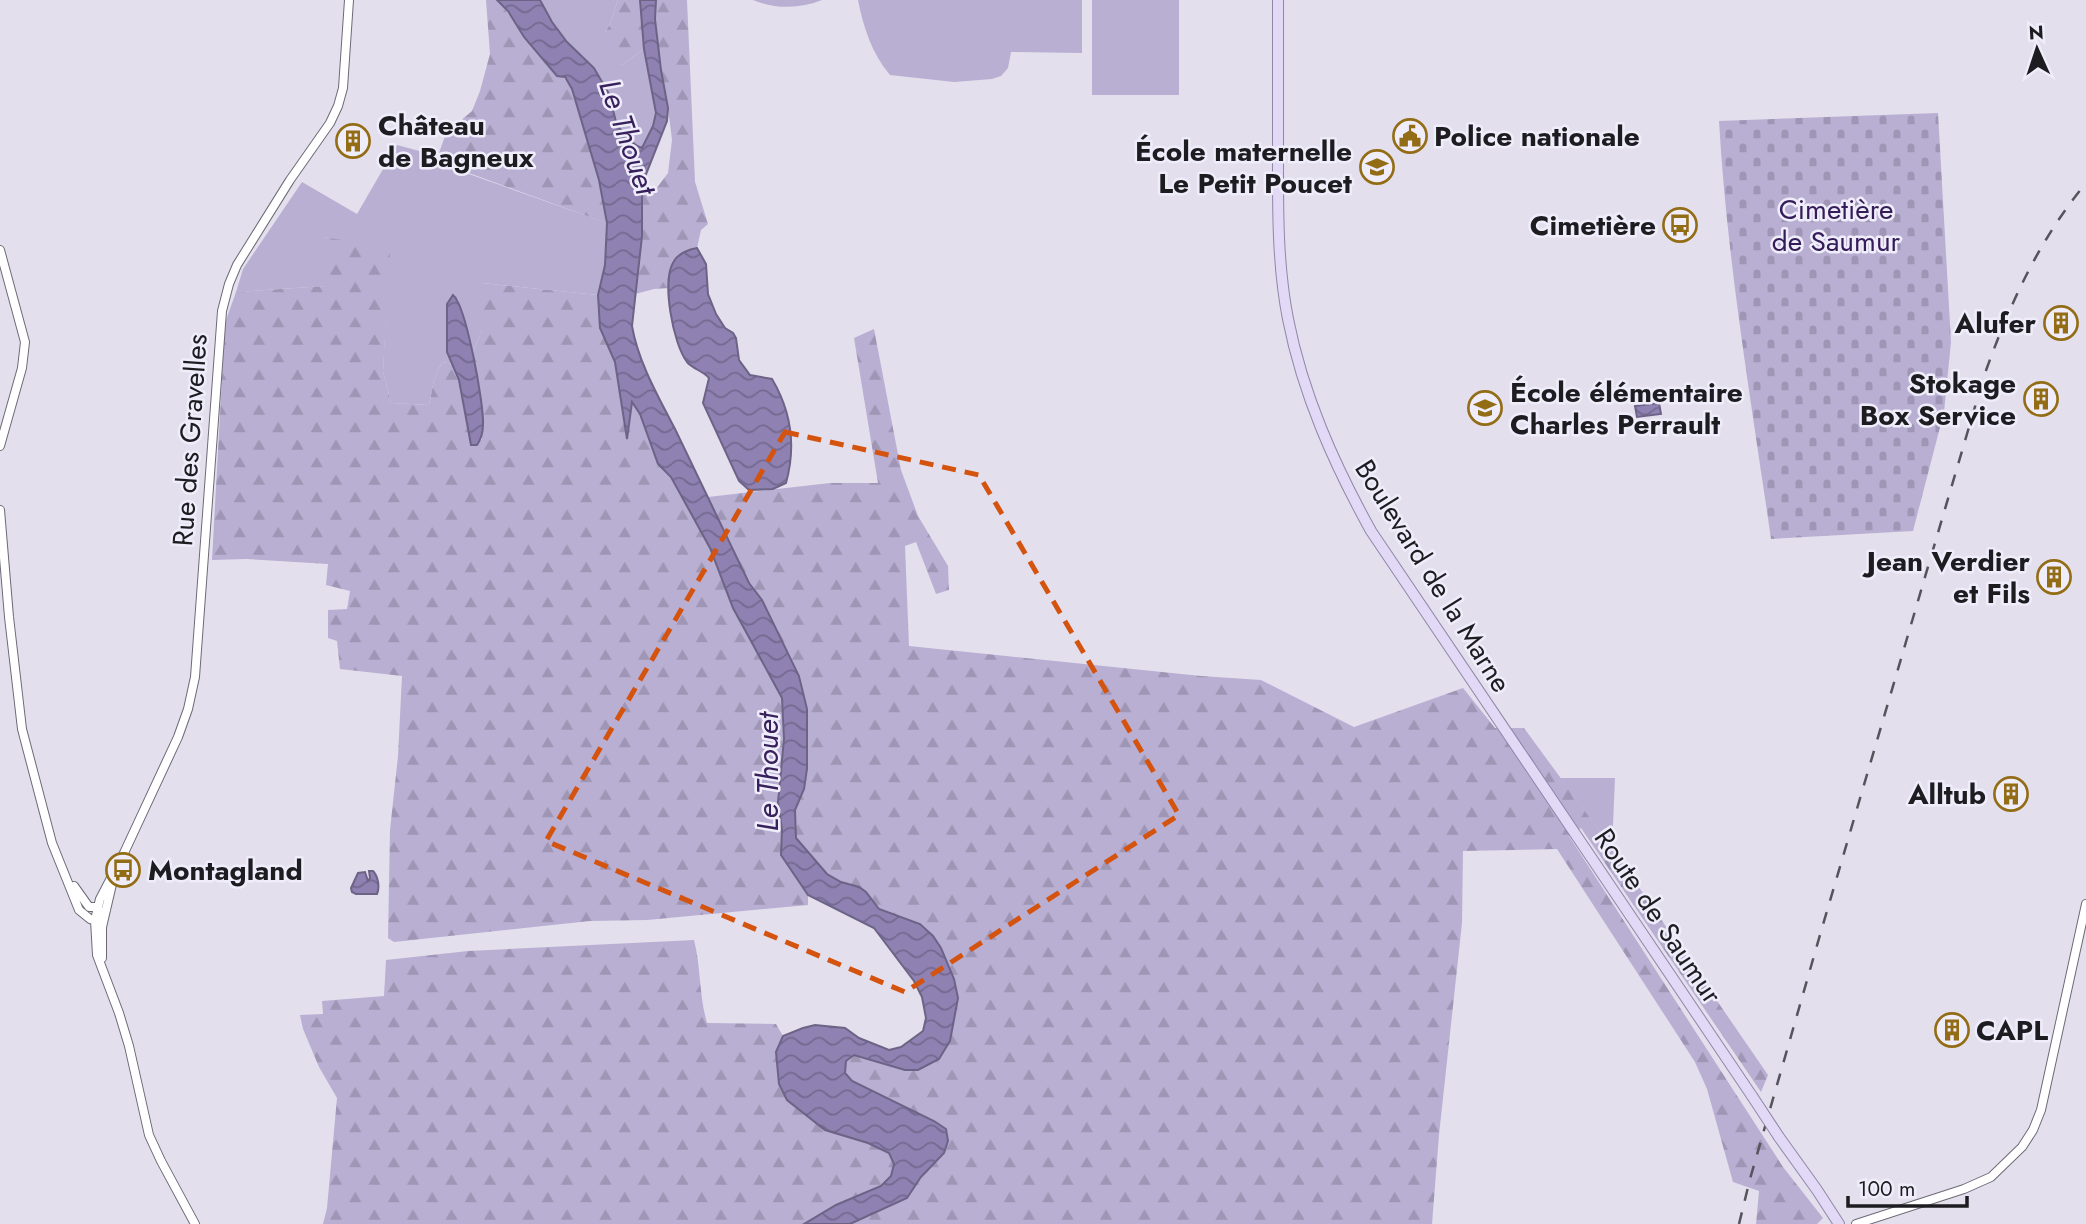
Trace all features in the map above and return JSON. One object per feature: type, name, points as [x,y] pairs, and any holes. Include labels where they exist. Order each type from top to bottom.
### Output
[{"type":"main road","name":"Boulevard de la Marne","points":[[1278,0],[1279,250],[1288,320],[1303,378],[1339,472],[1365,519],[1499,722]]},
{"type":"main road","name":"Route de Saumur","points":[[1499,722],[1839,1224]]},
{"type":"main road","name":"Route de Saumur","points":[[1779,1137],[1832,1224]]},
{"type":"street","name":"Rue des Gravelles","points":[[102,965],[102,927],[98,908],[178,737],[195,677],[225,298],[237,265],[338,106],[343,88],[349,0]]},
{"type":"street","points":[[0,250],[25,342],[22,368],[0,446]]},
{"type":"street","points":[[0,510],[22,729],[52,843],[79,910],[83,915],[96,918],[102,927]]},
{"type":"street","points":[[66,875],[98,908]]},
{"type":"street","points":[[1856,1224],[1964,1189],[1991,1177],[2022,1147],[2041,1110],[2086,904]]},
{"type":"street","points":[[98,908],[96,947],[129,1046],[149,1135],[195,1224]]},
{"type":"street","points":[[96,918],[98,908]]},
{"type":"highlighted area","points":[[785,432],[979,475],[1179,815],[905,992],[546,841]]},
{"type":"green space","points":[[486,0],[497,0],[523,36],[572,89],[599,180],[642,193],[656,189],[668,173],[672,140],[661,70],[644,49],[622,65],[607,50],[605,32],[618,0],[687,0],[695,182],[708,224],[701,230],[697,248],[689,249],[671,269],[669,288],[635,294],[642,236],[466,172],[462,159],[438,156],[446,133],[472,111],[480,91],[490,54]]},
{"type":"green space","points":[[540,0],[618,0],[605,32],[622,65],[644,49],[656,113],[642,148],[633,143],[617,126],[609,94],[552,22]]},
{"type":"green space","points":[[753,0],[822,0],[788,7]]},
{"type":"green space","points":[[858,0],[1082,0],[1082,53],[1011,52],[1008,68],[1001,76],[992,79],[954,82],[890,75],[869,39]]},
{"type":"green space","points":[[1092,0],[1179,0],[1179,95],[1092,95]]},
{"type":"green space","name":"Cimetière de Saumur","points":[[1938,113],[1951,342],[1944,412],[1913,531],[1771,539],[1734,278],[1719,121]]},
{"type":"green space","points":[[397,145],[438,156],[462,159],[466,173],[607,223],[605,265],[598,295],[482,283],[482,330],[473,352],[458,299],[448,304],[447,352],[453,364],[442,362],[434,380],[429,405],[391,403],[383,371],[389,252],[324,237],[326,286],[236,292],[243,269],[302,182],[357,214]]},
{"type":"green space","points":[[323,237],[355,242],[390,252],[383,371],[391,403],[429,405],[434,380],[442,362],[453,364],[459,380],[471,445],[477,445],[482,439],[473,352],[482,330],[481,283],[598,295],[600,328],[615,362],[626,436],[632,401],[640,414],[658,464],[671,477],[710,548],[733,608],[782,698],[784,739],[778,802],[782,829],[781,855],[808,895],[808,905],[647,920],[590,921],[394,942],[388,938],[390,830],[398,756],[402,676],[340,669],[337,641],[328,638],[328,610],[347,609],[350,591],[326,585],[328,564],[246,559],[212,560],[225,323],[236,292],[325,286]]},
{"type":"green space","points":[[874,329],[901,470],[918,516],[948,566],[949,590],[936,594],[916,542],[905,546],[909,646],[1261,680],[1354,727],[1463,688],[1495,728],[1524,728],[1612,848],[1768,1075],[1761,1092],[1581,828],[1569,836],[1783,1167],[1823,1218],[1817,1224],[1756,1224],[1759,1191],[1733,1182],[1707,1089],[1695,1062],[1557,849],[1463,851],[1462,923],[1432,1224],[850,1224],[907,1198],[931,1165],[946,1129],[852,1081],[845,1073],[846,1061],[854,1055],[905,1070],[918,1070],[939,1059],[950,1041],[958,998],[941,948],[933,936],[920,924],[879,909],[859,887],[841,882],[827,874],[796,838],[795,810],[804,789],[807,709],[800,676],[762,600],[749,583],[708,497],[830,483],[878,483],[854,338]]},
{"type":"green space","points":[[1560,778],[1615,778],[1612,848]]},
{"type":"green space","points":[[694,940],[707,1023],[776,1024],[783,1036],[776,1052],[787,1100],[825,1130],[890,1153],[894,1164],[891,1176],[881,1186],[836,1205],[804,1224],[323,1224],[327,1208],[337,1098],[319,1067],[300,1015],[323,1014],[322,1001],[384,996],[386,960],[468,951]]},
{"type":"water","points":[[497,0],[540,0],[567,42],[594,68],[609,94],[617,126],[633,143],[642,148],[656,113],[644,49],[640,0],[656,0],[655,19],[668,108],[667,121],[645,177],[642,193],[642,236],[632,326],[635,339],[656,393],[749,583],[762,600],[799,676],[807,709],[807,769],[804,789],[795,810],[796,838],[827,874],[841,882],[859,887],[879,909],[920,924],[941,948],[954,979],[958,998],[950,1041],[939,1059],[918,1070],[905,1070],[854,1055],[846,1061],[845,1073],[852,1081],[934,1121],[946,1129],[948,1141],[944,1153],[921,1177],[907,1198],[850,1224],[804,1224],[836,1205],[881,1186],[891,1176],[894,1164],[889,1153],[868,1143],[825,1130],[787,1100],[779,1084],[776,1052],[783,1036],[815,1025],[845,1028],[859,1038],[889,1050],[901,1047],[923,1031],[926,1018],[922,997],[914,981],[874,928],[808,895],[781,855],[782,829],[778,802],[784,739],[782,698],[733,608],[710,548],[671,477],[658,464],[640,414],[632,402],[627,439],[615,362],[600,328],[598,295],[605,265],[607,223],[599,180],[572,89],[565,77],[557,76],[524,37],[508,11]]},
{"type":"water","points":[[697,248],[706,264],[708,294],[716,314],[736,338],[739,360],[750,375],[772,379],[784,404],[790,430],[791,456],[786,483],[773,489],[749,490],[739,481],[703,403],[709,378],[687,362],[677,341],[670,312],[670,270],[678,256]]},
{"type":"water","points":[[453,295],[468,335],[481,397],[483,430],[477,445],[471,445],[459,380],[447,352],[447,304]]},
{"type":"water","points":[[1659,403],[1661,414],[1637,417],[1635,406]]},
{"type":"water","points":[[369,871],[373,871],[377,879],[377,894],[352,892],[351,888],[358,873],[365,872],[368,881]]},
{"type":"railway","points":[[1739,1224],[1822,928],[1984,376],[2026,275],[2053,228],[2086,183]]},
{"type":"place","name":"Police nationale","points":[[1410,136]]},
{"type":"place","name":"Château de Bagneux","points":[[353,141]]},
{"type":"place","name":"École maternelle Le Petit Poucet","points":[[1377,167]]},
{"type":"place","name":"Cimetière","points":[[1680,225]]},
{"type":"place","name":"Alufer","points":[[2061,323]]},
{"type":"place","name":"Stokage Box Service","points":[[2041,399]]},
{"type":"place","name":"École élémentaire Charles Perrault","points":[[1485,408]]},
{"type":"place","name":"Jean Verdier et Fils","points":[[2054,577]]},
{"type":"place","name":"Alltub","points":[[2011,794]]},
{"type":"place","name":"Montagland","points":[[123,870]]},
{"type":"place","name":"CAPL","points":[[1952,1030]]},
{"type":"water label","name":"Le Thouet","points":[[628,137]]},
{"type":"water label","name":"Le Thouet","points":[[767,772]]}]
